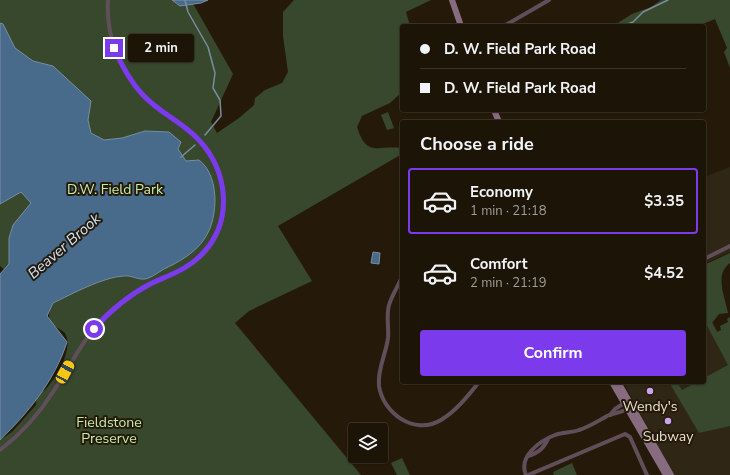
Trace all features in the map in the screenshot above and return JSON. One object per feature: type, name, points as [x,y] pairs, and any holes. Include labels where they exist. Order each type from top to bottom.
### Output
[{"type":"main road","points":[[452,0],[460,24]]},
{"type":"main road","points":[[613,384],[671,475]]},
{"type":"main road","points":[[619,384],[626,402]]},
{"type":"main road","points":[[630,408],[666,475]]},
{"type":"street","points":[[0,450],[24,429],[40,410],[85,340],[104,317],[149,285],[182,269],[200,257],[215,237],[224,209],[222,181],[208,152],[191,133],[154,106],[142,94],[122,65],[110,33],[108,0]]},
{"type":"street","points":[[507,24],[549,0]]},
{"type":"street","points":[[706,258],[730,246]]},
{"type":"street","points":[[400,282],[388,309],[388,337],[379,378],[382,396],[392,413],[406,422],[414,424],[435,423],[459,406],[477,384]]},
{"type":"street","points":[[608,416],[614,409],[626,402]]},
{"type":"street","points":[[630,408],[620,413],[608,416],[579,430],[556,434],[534,448],[528,456],[524,466],[527,475],[625,434],[630,437],[647,475]]},
{"type":"shaded area","points":[[730,167],[730,252],[706,263],[706,176]]},
{"type":"shaded area","points":[[706,308],[730,356],[730,475],[674,475],[624,384],[706,384]]},
{"type":"green space","points":[[0,0],[191,0],[233,74],[211,122],[217,133],[239,118],[254,105],[255,98],[265,90],[282,83],[288,72],[283,36],[283,12],[294,0],[431,0],[406,12],[409,24],[400,24],[400,94],[390,103],[362,116],[357,127],[361,137],[369,146],[374,148],[400,148],[400,155],[278,226],[312,281],[249,311],[235,323],[348,459],[348,463],[351,463],[361,475],[0,475],[0,440],[12,432],[36,405],[36,396],[38,393],[46,389],[55,377],[66,354],[67,339],[65,333],[50,322],[50,310],[0,266]]},
{"type":"green space","points":[[661,0],[730,0],[730,68],[724,52],[727,48],[715,19],[703,24],[616,24],[632,14],[651,7]]},
{"type":"green space","points":[[388,112],[394,128],[387,130],[381,115]]},
{"type":"green space","points":[[730,253],[730,263],[725,268],[722,279],[723,293],[728,313],[719,314],[712,323],[717,332],[721,330],[720,326],[728,322],[727,319],[730,317],[730,426],[699,433],[670,384],[678,384],[682,390],[693,384],[706,384],[706,377],[728,365],[706,324],[706,264]]},
{"type":"green space","points":[[402,458],[410,475],[397,475],[391,463]]},
{"type":"green space","points":[[572,463],[577,475],[554,475],[553,472]]},
{"type":"water","points":[[172,0],[208,0],[201,3],[180,6]]},
{"type":"water","points":[[0,23],[3,24],[15,48],[33,61],[53,66],[91,101],[88,120],[91,133],[104,140],[122,138],[145,131],[169,132],[181,142],[178,149],[186,161],[199,160],[207,168],[212,178],[215,201],[214,214],[207,235],[194,251],[185,257],[145,279],[127,276],[107,279],[88,286],[53,303],[47,316],[67,342],[62,356],[40,395],[21,419],[0,440],[0,274],[9,264],[9,238],[13,225],[31,203],[21,192],[0,204]]},
{"type":"water","points":[[373,252],[380,253],[379,264],[371,263]]},
{"type":"waterway","name":"Beaver Brook","points":[[185,0],[188,12],[208,47],[215,73],[213,88],[220,100],[221,116],[205,135]]},
{"type":"waterway","points":[[628,24],[633,22],[643,12],[668,0]]},
{"type":"waterway","name":"Beaver Brook","points":[[181,157],[195,145]]},
{"type":"place","name":"Wendy's","points":[[650,391]]},
{"type":"place","name":"Subway","points":[[668,421]]},
{"type":"route","points":[[94,329],[104,317],[119,304],[149,285],[193,263],[200,257],[207,250],[215,237],[224,209],[222,181],[215,163],[208,152],[198,139],[154,106],[142,94],[124,70],[114,48]]},
{"type":"park label","name":"D.W. Field Park","points":[[115,189]]},
{"type":"park label","name":"Fieldstone Preserve","points":[[109,430]]}]
